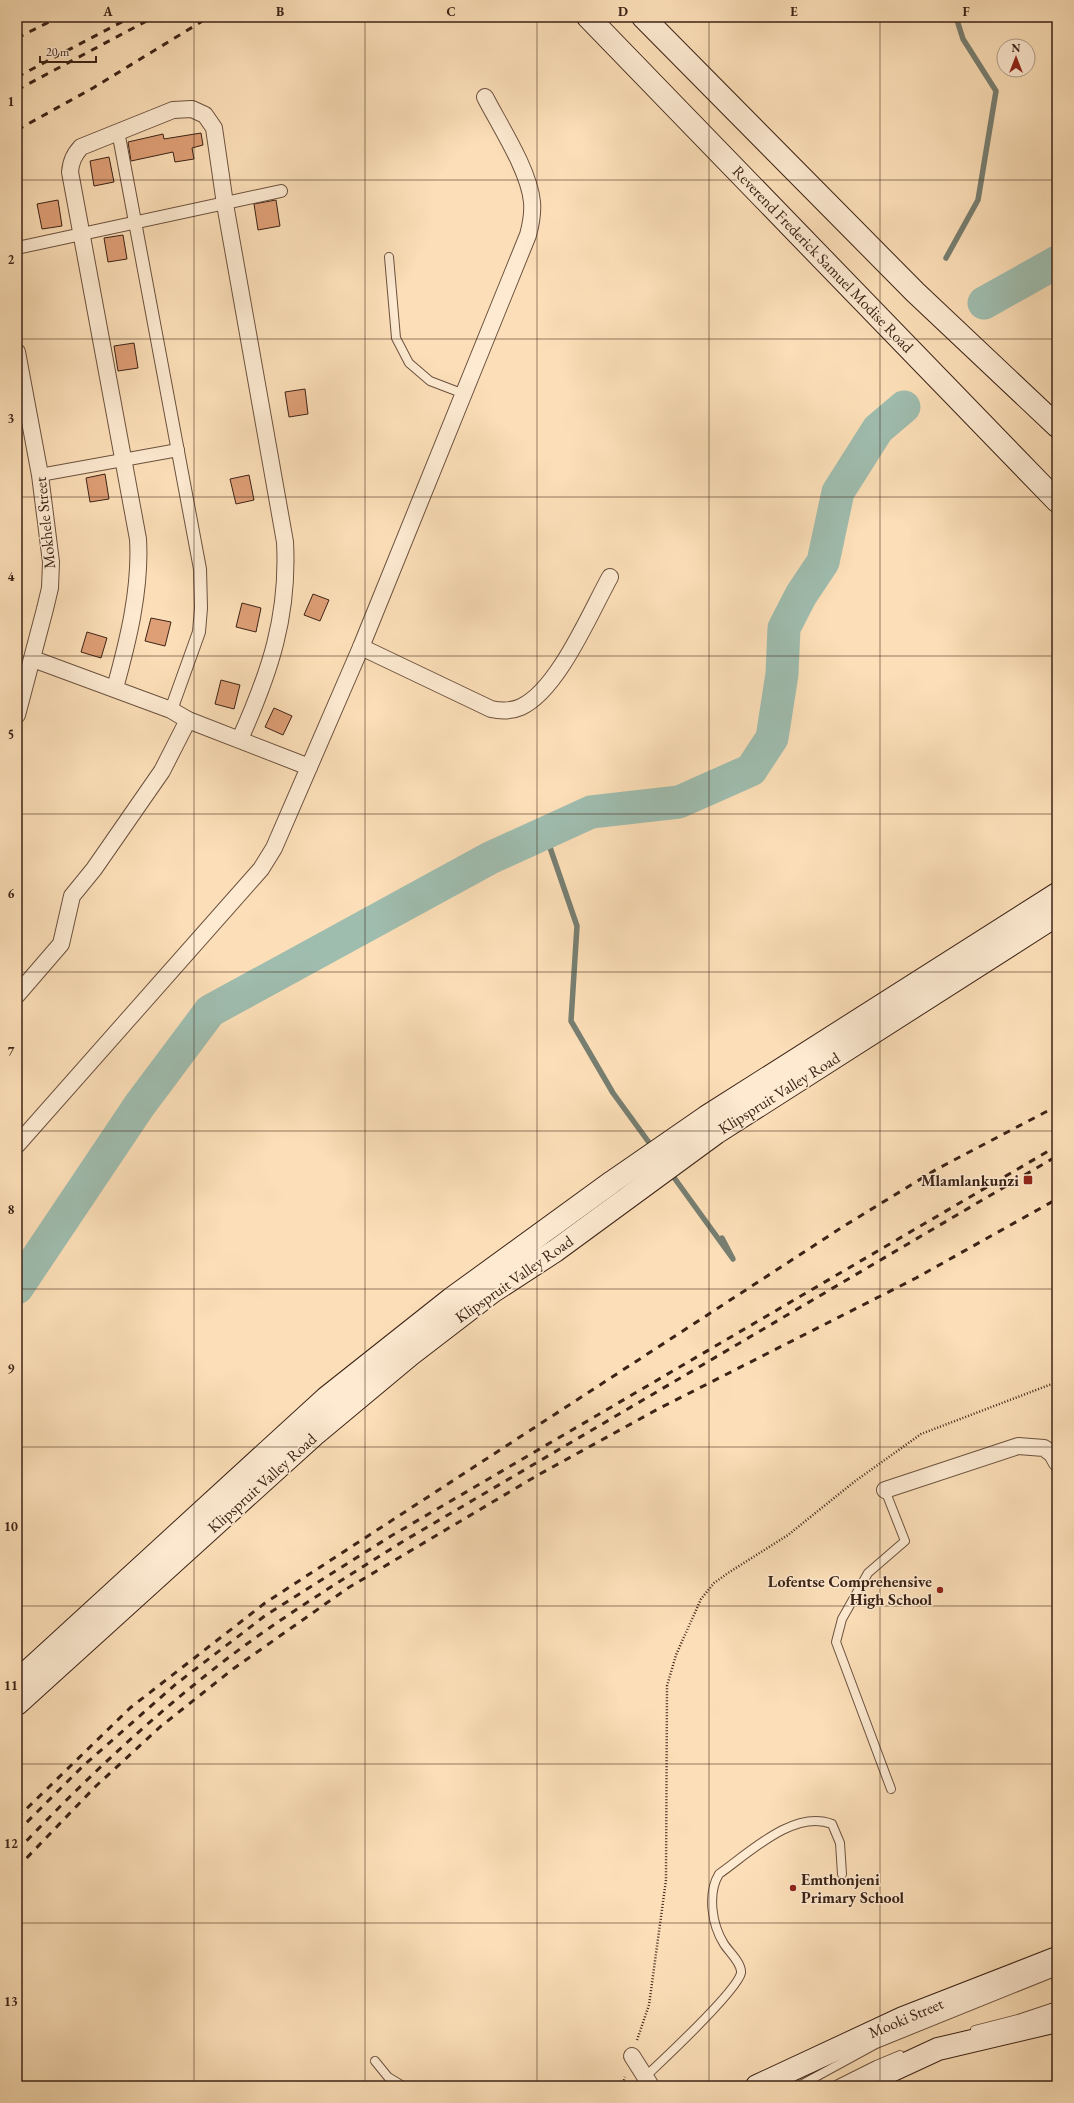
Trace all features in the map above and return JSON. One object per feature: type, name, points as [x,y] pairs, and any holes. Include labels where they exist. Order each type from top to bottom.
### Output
[{"type":"main road","name":"Reverend Frederick Samuel Modise Road","points":[[588,17],[1052,496]]},
{"type":"main road","points":[[643,17],[915,292],[1057,426]]},
{"type":"main road","name":"Klipspruit Valley Road","points":[[17,1681],[326,1398],[451,1299],[617,1191],[711,1125],[1057,894]]},
{"type":"main road","name":"Klipspruit Valley Road","points":[[711,1125],[1057,915]]},
{"type":"main road","name":"Klipspruit Valley Road","points":[[17,1704],[314,1435],[404,1360],[492,1292],[555,1251],[617,1191]]},
{"type":"main road","name":"Mooki Street","points":[[757,2086],[903,2018],[1057,1958]]},
{"type":"main road","points":[[858,2086],[938,2049],[1057,2021]]},
{"type":"street","points":[[17,1145],[261,869],[274,848],[361,647],[528,235],[532,216],[531,195],[524,173],[485,98]]},
{"type":"street","points":[[115,688],[125,650],[138,569],[138,539],[70,172],[71,164],[74,156],[81,147],[173,110],[192,109],[205,115],[214,128],[225,204],[281,509],[287,574],[279,634],[253,711],[240,739]]},
{"type":"street","points":[[118,131],[200,569],[201,608],[199,632],[171,710]]},
{"type":"street","points":[[17,248],[281,192]]},
{"type":"street","name":"Mokhele Street","points":[[17,352],[40,475],[51,571],[48,595],[33,659],[17,715]]},
{"type":"street","points":[[40,475],[178,450]]},
{"type":"street","points":[[361,647],[491,710],[506,710],[521,707],[536,697],[550,684],[560,669],[610,577]]},
{"type":"street","points":[[33,659],[115,688],[171,710],[188,720],[309,767]]},
{"type":"street","points":[[17,995],[61,944],[72,896],[94,869],[162,771],[188,720]]},
{"type":"street","points":[[885,1490],[1018,1446],[1044,1448],[1052,1454],[1057,1463]]},
{"type":"street","points":[[632,2056],[652,2082]]},
{"type":"lane","points":[[389,257],[396,338],[409,363],[430,381],[464,394]]},
{"type":"lane","points":[[885,1490],[905,1541],[868,1573],[842,1619],[836,1642],[891,1789]]},
{"type":"lane","points":[[652,2082],[725,1996],[740,1976],[741,1971],[738,1963],[724,1945],[717,1929],[713,1893],[714,1883],[719,1874],[783,1829],[797,1823],[808,1821],[832,1824],[840,1843],[842,1874]]},
{"type":"lane","name":"Mooki Street","points":[[799,2086],[876,2044],[1057,1971]]},
{"type":"lane","name":"Mooki Street","points":[[834,2086],[876,2065],[913,2050],[964,2033],[1024,2018],[1057,2006]]},
{"type":"lane","points":[[375,2060],[388,2077],[403,2086]]},
{"type":"path","points":[[622,2086],[649,2006],[666,1880],[667,1686],[679,1648],[701,1598],[714,1583],[788,1535],[848,1486],[920,1434],[1057,1382]]},
{"type":"building","points":[[201,133],[203,145],[192,148],[194,159],[175,162],[173,152],[131,161],[128,142],[163,134],[164,139]]},
{"type":"building","points":[[109,157],[114,182],[94,186],[90,161]]},
{"type":"building","points":[[58,200],[62,226],[42,229],[37,204]]},
{"type":"building","points":[[276,200],[280,226],[258,230],[254,204]]},
{"type":"building","points":[[123,235],[127,259],[108,262],[104,238]]},
{"type":"building","points":[[134,343],[138,368],[118,371],[114,346]]},
{"type":"building","points":[[305,389],[308,414],[289,417],[285,392]]},
{"type":"building","points":[[105,474],[109,499],[90,502],[86,478]]},
{"type":"building","points":[[249,475],[254,500],[236,504],[230,479]]},
{"type":"building","points":[[313,594],[329,600],[320,621],[304,615]]},
{"type":"building","points":[[242,603],[261,608],[256,632],[236,627]]},
{"type":"building","points":[[151,618],[171,622],[165,646],[145,641]]},
{"type":"building","points":[[87,632],[107,638],[101,658],[81,652]]},
{"type":"building","points":[[221,680],[240,685],[234,709],[215,704]]},
{"type":"building","points":[[274,708],[292,716],[283,735],[265,727]]},
{"type":"waterway","points":[[946,258],[978,200],[996,91],[963,39],[956,17]]},
{"type":"waterway","points":[[984,303],[1057,262]]},
{"type":"waterway","points":[[17,1288],[139,1106],[210,1011],[490,858],[591,812],[679,802],[751,770],[772,738],[782,674],[784,628],[801,595],[823,562],[838,492],[878,429],[904,407]]},
{"type":"waterway","points":[[545,833],[577,926],[571,1021],[613,1093],[653,1148]]},
{"type":"waterway","points":[[670,1172],[733,1259],[722,1238]]},
{"type":"railway","points":[[17,38],[59,17]]},
{"type":"railway","points":[[17,77],[131,17]]},
{"type":"railway","points":[[17,90],[154,17]]},
{"type":"railway","points":[[17,130],[93,88],[209,17]]},
{"type":"railway","points":[[17,1818],[130,1708],[265,1603],[844,1226],[937,1169],[1057,1106]]},
{"type":"railway","points":[[17,1832],[83,1766],[176,1684],[266,1615],[391,1536],[1057,1146]]},
{"type":"railway","points":[[17,1851],[91,1776],[142,1729],[224,1661],[289,1614],[402,1542],[1057,1156]]},
{"type":"railway","points":[[17,1868],[96,1786],[160,1727],[233,1669],[348,1588],[538,1475],[658,1409],[916,1278],[1057,1199]]},
{"type":"place","name":"Mlamlankunzi","points":[[1028,1180]]},
{"type":"place","name":"Lofentse Comprehensive High School","points":[[940,1590]]},
{"type":"place","name":"Emthonjeni Primary School","points":[[793,1888]]}]
